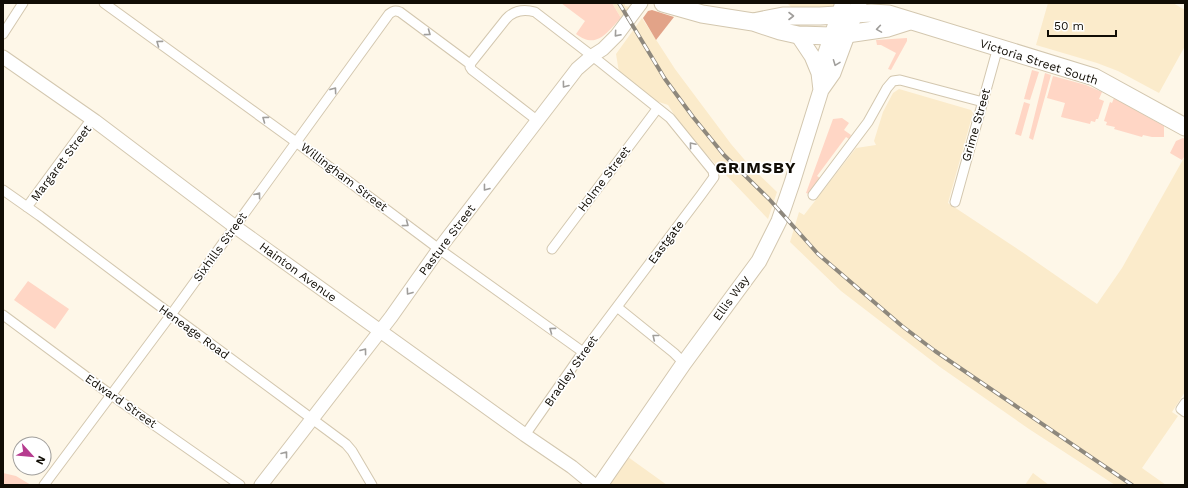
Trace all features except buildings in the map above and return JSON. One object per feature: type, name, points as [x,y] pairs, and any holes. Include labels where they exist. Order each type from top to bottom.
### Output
[{"type":"highway","points":[[663,3],[702,14],[753,22],[798,35],[840,35],[888,28],[910,21]]},
{"type":"highway","name":"Victoria Street South","points":[[753,22],[782,16],[816,16],[849,8],[884,8],[910,21],[1094,77],[1185,127]]},
{"type":"main road","name":"Pasture Street","points":[[261,485],[313,419],[439,249],[577,69],[603,49],[617,35],[640,5]]},
{"type":"main road","name":"Ellis Way","points":[[600,485],[684,363],[759,260],[779,221],[821,90],[833,73],[840,35],[849,8]]},
{"type":"main road","points":[[798,35],[812,56],[819,73]]},
{"type":"main road","name":"Ellis Way","points":[[821,90],[819,73],[840,35]]},
{"type":"main road","name":"Hainton Avenue","points":[[3,57],[95,121],[234,226],[525,436],[572,467],[594,485]]},
{"type":"street","points":[[3,34],[23,3]]},
{"type":"street","name":"Willingham Street","points":[[104,3],[296,142],[439,249],[583,352]]},
{"type":"street","points":[[538,121],[472,70],[470,65],[511,13],[524,10],[535,12],[657,108]]},
{"type":"street","name":"Sixhills Street","points":[[44,485],[112,395],[392,11],[396,11],[470,65]]},
{"type":"street","name":"Grime Street","points":[[955,202],[998,48]]},
{"type":"street","points":[[813,195],[868,122],[887,88],[893,82],[900,80],[983,102]]},
{"type":"street","name":"Eastgate","points":[[617,307],[714,177],[713,171],[706,161],[670,118],[657,108]]},
{"type":"street","name":"Holme Street","points":[[552,249],[657,108]]},
{"type":"street","name":"Margaret Street","points":[[27,207],[88,124],[95,121]]},
{"type":"street","name":"Heneage Road","points":[[3,190],[313,419],[352,451],[372,485]]},
{"type":"street","points":[[617,307],[674,353],[684,363]]},
{"type":"street","name":"Bradley Street","points":[[525,436],[583,352],[617,307]]},
{"type":"street","name":"Edward Street","points":[[3,315],[112,395],[240,485]]},
{"type":"shaded area","points":[[561,3],[612,3],[621,18],[601,37],[596,40],[590,40],[576,34],[585,21]]},
{"type":"shaded area","points":[[612,3],[625,3],[625,6],[631,7],[621,18]]},
{"type":"shaded area","points":[[787,3],[837,3],[833,11],[796,12]]},
{"type":"shaded area","points":[[1048,3],[1173,3],[1185,10],[1185,46],[1159,93],[1118,71],[1097,63],[1036,45]]},
{"type":"shaded area","points":[[652,10],[674,17],[656,40],[643,18],[648,11]]},
{"type":"shaded area","points":[[642,18],[675,69],[731,144],[749,165],[777,192],[768,219],[686,133],[668,105],[656,101],[619,72],[616,54]]},
{"type":"shaded area","points":[[907,38],[907,41],[891,70],[888,69],[896,53],[881,45],[877,45],[876,40]]},
{"type":"shaded area","points":[[1032,70],[1039,72],[1030,100],[1024,99]]},
{"type":"shaded area","points":[[1045,73],[1051,75],[1033,140],[1029,138]]},
{"type":"shaded area","points":[[1053,76],[1086,85],[1102,92],[1099,99],[1104,101],[1098,119],[1096,119],[1095,122],[1091,121],[1090,124],[1061,117],[1065,103],[1047,98]]},
{"type":"shaded area","points":[[899,89],[971,110],[973,113],[948,203],[1097,304],[1122,268],[1185,156],[1185,392],[1172,412],[1178,416],[1142,468],[1166,485],[1115,485],[1029,429],[940,367],[841,291],[790,242],[799,212],[804,215],[856,148],[876,145],[874,141],[883,112],[893,93]]},
{"type":"shaded area","points":[[1114,98],[1164,126],[1164,137],[1143,135],[1142,137],[1114,129],[1115,127],[1106,125],[1107,122],[1104,121],[1110,102],[1112,103]]},
{"type":"shaded area","points":[[1024,102],[1030,104],[1021,136],[1015,134]]},
{"type":"shaded area","points":[[842,118],[849,123],[844,130],[851,135],[849,139],[846,137],[817,176],[820,178],[809,194],[806,193],[833,119]]},
{"type":"shaded area","points":[[1183,138],[1185,139],[1185,156],[1182,160],[1170,153],[1176,141]]},
{"type":"shaded area","points":[[28,281],[69,309],[55,329],[14,300]]},
{"type":"shaded area","points":[[628,457],[667,485],[609,485]]},
{"type":"shaded area","points":[[3,473],[16,476],[31,485],[3,485]]},
{"type":"shaded area","points":[[1033,473],[1049,485],[1025,485]]},
{"type":"railway","points":[[619,3],[665,79],[693,117],[724,155],[769,199],[818,254],[902,326],[935,351],[1132,485]]},
{"type":"district","name":"GRIMSBY","points":[[756,167]]}]
